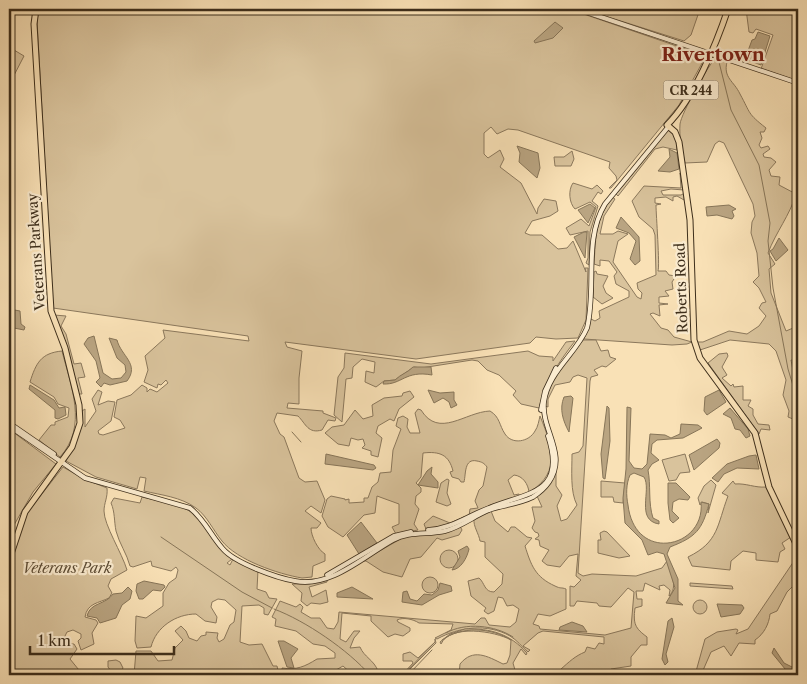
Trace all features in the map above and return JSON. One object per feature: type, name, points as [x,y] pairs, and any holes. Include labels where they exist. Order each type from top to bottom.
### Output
[{"type":"main road","name":"Veterans Parkway","points":[[9,560],[25,512],[62,461],[78,434],[80,415],[63,341],[50,311],[34,24],[35,9]]},
{"type":"main road","points":[[577,9],[798,83]]},
{"type":"main road","name":"CR 244","points":[[229,554],[290,580],[315,581],[342,571],[399,537],[450,530],[489,510],[529,498],[544,489],[553,475],[556,459],[555,448],[545,418],[545,398],[559,367],[583,337],[588,314],[594,233],[598,216],[605,204],[683,107],[712,55],[729,9]]},
{"type":"main road","name":"Roberts Road","points":[[668,125],[680,142],[690,220],[696,349],[755,433],[769,487],[798,548]]},
{"type":"main road","name":"CR 244","points":[[9,424],[62,461],[100,484],[190,508],[204,521],[229,554],[293,579],[309,580],[327,575],[398,535],[446,528],[488,508],[528,496],[542,487],[550,474],[554,459],[542,414],[543,397],[556,368],[581,336],[588,314]]},
{"type":"main road","name":"Veterans Parkway","points":[[9,552],[22,512],[34,494],[62,461]]},
{"type":"main road","points":[[315,581],[327,575]]},
{"type":"green space","points":[[39,9],[174,9],[174,11],[216,13],[217,9],[569,9],[706,56],[679,105],[611,188],[609,188],[617,180],[609,168],[610,162],[518,130],[508,129],[497,134],[491,127],[484,133],[484,154],[488,158],[500,150],[504,159],[500,167],[521,183],[537,214],[538,208],[544,199],[556,201],[558,211],[550,216],[532,221],[525,233],[542,235],[558,249],[567,248],[573,241],[586,272],[585,268],[588,268],[586,320],[578,338],[556,339],[536,337],[530,343],[416,359],[285,342],[287,347],[302,351],[299,404],[288,403],[287,408],[323,411],[323,413],[336,418],[335,421],[328,420],[322,430],[317,431],[308,428],[298,416],[277,413],[274,421],[280,434],[284,437],[299,478],[305,482],[317,481],[325,500],[321,513],[311,506],[305,511],[321,523],[317,528],[311,528],[311,531],[317,546],[325,554],[325,561],[313,566],[312,577],[302,578],[270,570],[237,554],[222,541],[207,519],[196,508],[177,499],[144,491],[146,478],[140,477],[137,489],[96,477],[66,461],[79,433],[82,411],[85,409],[85,427],[96,411],[92,399],[98,390],[102,392],[98,405],[108,401],[115,402],[111,421],[98,431],[99,434],[103,435],[125,428],[120,420],[114,417],[117,400],[131,395],[142,385],[147,388],[147,392],[150,389],[157,392],[168,383],[166,380],[161,385],[158,384],[157,388],[144,382],[148,370],[145,356],[165,338],[163,330],[249,341],[248,336],[53,308],[37,20]]},
{"type":"green space","points":[[583,9],[700,9],[691,35],[684,41]]},
{"type":"green space","points":[[746,9],[798,9],[798,81],[761,69],[773,35],[756,29],[753,33],[749,32]]},
{"type":"green space","points":[[9,47],[24,56],[9,85]]},
{"type":"green space","points":[[716,58],[727,62],[726,72],[728,76],[750,113],[766,128],[764,132],[760,132],[762,138],[759,145],[761,148],[768,146],[770,149],[763,154],[764,157],[771,158],[776,162],[769,170],[771,176],[780,177],[779,185],[796,194],[768,253],[775,264],[769,269],[771,293],[786,331],[798,326],[797,361],[791,360],[798,397],[798,421],[788,417],[789,411],[783,395],[786,380],[776,351],[769,344],[730,340],[697,351],[694,342],[703,342],[729,331],[747,334],[759,326],[766,316],[759,308],[762,303],[766,302],[759,288],[753,282],[759,276],[757,253],[751,233],[752,222],[755,216],[753,204],[724,143],[719,141],[715,144],[707,162],[685,163],[680,139],[680,124],[690,100]]},
{"type":"green space","points":[[669,129],[676,138],[677,150],[663,147],[655,149],[618,196],[616,194]]},
{"type":"green space","points":[[572,151],[574,159],[571,166],[555,166],[554,157],[564,157]]},
{"type":"green space","points":[[680,173],[684,190],[671,189],[661,191],[663,195],[681,195],[685,193],[684,200],[677,196],[673,197],[673,201],[666,197],[655,198],[655,203],[661,204],[656,205],[658,271],[666,271],[669,275],[676,276],[672,282],[673,289],[665,291],[669,296],[659,297],[659,303],[668,304],[659,305],[660,316],[653,313],[650,314],[661,328],[668,330],[674,337],[692,342],[672,345],[584,339],[591,319],[595,321],[600,318],[599,311],[629,297],[629,291],[616,284],[614,276],[617,272],[609,261],[600,260],[600,266],[594,264],[597,229],[606,206],[612,197],[615,199],[604,216],[600,234],[613,234],[618,231],[628,234],[618,241],[613,262],[637,297],[641,299],[642,293],[638,289],[637,283],[656,275],[655,235],[653,229],[639,217],[632,201],[644,186],[681,188]]},
{"type":"green space","points":[[573,183],[592,189],[597,185],[603,191],[601,194],[598,192],[592,201],[598,206],[590,232],[589,265],[586,263],[588,258],[588,231],[570,235],[566,228],[581,219],[589,226],[596,207],[590,202],[575,209],[571,203],[570,196],[570,189]]},
{"type":"green space","points":[[596,271],[597,274],[608,276],[603,286],[606,293],[613,298],[602,304],[593,297],[594,272]]},
{"type":"green space","points":[[54,315],[66,316],[61,326],[66,334],[74,364],[81,363],[85,377],[78,378],[82,394],[79,394],[66,343]]},
{"type":"green space","points":[[583,340],[596,340],[601,351],[608,350],[610,357],[616,359],[606,367],[602,366],[594,370],[598,375],[591,377],[590,381],[578,573],[583,576],[592,574],[636,576],[662,568],[667,561],[674,584],[669,596],[670,590],[664,585],[659,586],[660,590],[645,583],[643,591],[636,591],[637,599],[642,599],[642,606],[635,608],[634,618],[637,628],[647,637],[647,645],[641,645],[631,657],[631,666],[611,669],[604,675],[561,675],[561,669],[575,657],[585,652],[587,647],[595,649],[599,643],[604,644],[604,637],[543,631],[523,646],[530,650],[528,652],[515,639],[492,629],[464,629],[437,639],[435,638],[451,630],[453,624],[419,623],[402,619],[397,620],[410,628],[410,631],[403,636],[395,634],[388,637],[371,621],[371,616],[342,613],[340,639],[346,642],[354,631],[360,631],[354,638],[350,648],[360,647],[378,671],[386,675],[353,675],[343,666],[336,670],[335,675],[283,675],[282,668],[292,669],[304,666],[317,659],[335,658],[335,653],[325,646],[313,644],[296,631],[275,626],[276,619],[272,617],[280,601],[296,607],[300,604],[303,607],[301,612],[311,618],[320,618],[327,628],[334,629],[338,622],[339,612],[475,624],[481,618],[485,618],[489,625],[510,627],[516,622],[519,609],[513,605],[507,606],[503,598],[498,597],[494,611],[488,614],[484,611],[486,608],[471,596],[468,581],[479,578],[486,589],[491,592],[494,592],[502,584],[503,574],[485,557],[485,542],[480,541],[474,522],[474,519],[491,511],[495,521],[508,532],[511,527],[515,527],[527,537],[532,538],[525,546],[535,570],[543,579],[557,587],[566,589],[566,609],[550,616],[538,614],[533,624],[539,626],[540,629],[605,635],[631,628],[634,592],[628,588],[611,607],[599,606],[597,603],[577,601],[574,606],[570,606],[570,586],[574,587],[581,580],[576,576],[578,554],[569,556],[560,567],[547,565],[542,561],[549,550],[540,546],[539,540],[535,539],[539,536],[538,533],[532,528],[535,521],[532,507],[542,507],[537,496],[549,485],[556,469],[556,486],[562,495],[557,506],[561,521],[567,519],[577,505],[572,487],[572,454],[579,452],[583,446],[587,378],[578,375],[573,377],[570,382],[555,385],[548,399],[548,407],[545,406],[554,379]]},
{"type":"green space","points":[[575,341],[553,373],[539,408],[521,404],[513,395],[516,391],[499,375],[487,370],[478,361],[472,360],[421,368],[414,367],[395,380],[384,381],[376,387],[365,382],[366,371],[374,373],[375,362],[362,359],[353,367],[352,378],[346,379],[342,422],[334,415],[338,377],[344,368],[345,353],[431,364],[528,351],[539,356],[553,357],[553,361],[566,342]]},
{"type":"green space","points":[[62,351],[73,392],[75,419],[68,445],[60,457],[39,440],[51,425],[55,425],[55,422],[68,417],[69,408],[58,404],[54,397],[30,382],[40,360],[49,354]]},
{"type":"green space","points":[[727,353],[728,356],[722,367],[727,375],[722,378],[731,386],[733,384],[734,387],[743,386],[743,400],[751,400],[748,406],[753,409],[753,415],[758,424],[769,425],[770,430],[761,429],[759,434],[708,363],[719,354]]},
{"type":"green space","points":[[410,391],[414,397],[399,409],[394,421],[390,419],[378,426],[376,433],[382,438],[378,457],[371,455],[371,451],[362,448],[365,445],[363,439],[351,438],[349,446],[338,444],[325,433],[332,427],[344,425],[355,410],[363,419],[373,416],[372,405],[384,398],[402,396],[403,393]]},
{"type":"green space","points":[[418,409],[436,423],[453,422],[481,412],[490,411],[498,419],[505,434],[516,441],[525,440],[532,435],[537,428],[540,416],[551,451],[549,471],[536,488],[529,492],[524,481],[514,475],[508,480],[514,495],[519,494],[519,497],[490,505],[469,516],[470,509],[478,508],[475,501],[479,490],[483,486],[487,467],[480,462],[470,462],[466,467],[464,482],[461,482],[459,479],[452,477],[450,472],[453,471],[449,461],[443,455],[423,453],[421,477],[416,483],[421,488],[421,492],[416,496],[415,504],[419,509],[414,524],[418,530],[396,534],[392,527],[399,524],[399,504],[377,496],[375,513],[364,515],[343,537],[328,527],[322,516],[327,499],[331,496],[345,500],[349,499],[349,503],[364,502],[364,498],[368,498],[372,487],[378,482],[380,473],[391,472],[393,450],[401,429],[396,426],[398,418],[403,416],[408,419],[407,427],[410,433],[420,433],[415,413]]},
{"type":"green space","points":[[9,429],[56,464],[33,492],[14,525],[9,525]]},
{"type":"green space","points":[[685,454],[690,472],[680,473],[676,480],[669,481],[662,460]]},
{"type":"green space","name":"Veterans Park","points":[[63,467],[84,479],[107,488],[104,508],[105,517],[127,570],[111,579],[108,586],[112,593],[109,598],[94,604],[86,612],[85,617],[96,620],[98,623],[92,633],[94,644],[81,650],[78,641],[81,638],[81,634],[73,630],[67,632],[64,638],[65,644],[74,644],[77,649],[70,659],[83,675],[9,675],[9,566],[27,513]]},
{"type":"green space","points":[[447,479],[449,480],[447,493],[451,504],[447,506],[436,502],[441,483]]},
{"type":"green space","points":[[711,480],[716,485],[708,513],[709,504],[702,502],[700,505],[698,498],[704,486]]},
{"type":"green space","points":[[601,481],[625,483],[623,503],[614,502],[613,497],[601,497]]},
{"type":"green space","points":[[733,481],[735,484],[766,487],[791,537],[782,543],[785,549],[780,552],[778,562],[756,560],[756,553],[743,551],[731,561],[730,570],[692,566],[688,557],[706,545],[716,532],[728,496],[722,493]]},
{"type":"green space","points":[[142,497],[167,502],[191,512],[203,523],[219,547],[232,559],[227,563],[230,565],[233,559],[258,570],[257,589],[266,592],[269,598],[277,599],[268,615],[264,614],[264,608],[259,605],[242,606],[240,642],[249,645],[262,644],[273,666],[277,666],[279,675],[134,675],[136,651],[151,651],[158,661],[172,660],[175,648],[183,640],[175,631],[181,626],[189,638],[197,641],[201,636],[206,635],[206,632],[218,633],[217,638],[219,642],[224,639],[230,625],[234,622],[236,610],[225,600],[218,599],[212,602],[211,607],[217,617],[216,623],[205,621],[196,614],[181,616],[168,623],[157,633],[151,647],[137,648],[135,641],[136,616],[146,618],[163,606],[163,593],[169,583],[176,578],[178,570],[176,567],[171,571],[152,566],[151,561],[133,567],[130,566],[117,535],[111,503],[114,498],[140,503]]},
{"type":"green space","points":[[433,516],[450,523],[464,517],[446,527],[426,529],[424,524]]},
{"type":"green space","points":[[460,526],[462,530],[459,535],[442,540],[437,538],[421,557],[410,559],[402,577],[383,572],[366,561],[362,561],[404,537]]},
{"type":"green space","points":[[604,531],[630,556],[619,558],[598,553],[598,540],[601,540],[600,533]]},
{"type":"green space","points":[[449,550],[455,553],[458,559],[455,565],[449,568],[443,565],[440,559],[443,553]]},
{"type":"green space","points":[[794,561],[798,569],[798,581],[787,592],[777,611],[770,614],[766,628],[755,640],[755,644],[739,643],[731,656],[724,646],[711,652],[701,675],[695,675],[705,639],[717,632],[736,629],[738,630],[736,634],[748,629]]},
{"type":"green space","points":[[427,577],[433,577],[438,582],[436,591],[427,593],[422,588],[422,582]]},
{"type":"green space","points":[[327,580],[327,582],[309,587],[312,597],[326,590],[328,602],[320,604],[311,603],[307,606],[301,601],[302,593],[292,584],[309,584]]},
{"type":"green space","points":[[690,583],[732,586],[733,589],[690,586]]},
{"type":"green space","points":[[697,600],[703,600],[707,607],[703,614],[697,614],[693,610],[693,604]]},
{"type":"green space","points":[[465,629],[492,631],[507,637],[521,646],[527,653],[526,655],[521,649],[513,663],[515,670],[526,675],[459,675],[460,664],[470,656],[486,656],[503,664],[507,663],[510,655],[511,640],[484,632],[473,631],[453,634],[441,644],[440,642],[450,634]]},
{"type":"green space","points":[[435,639],[436,643],[402,675],[413,663],[412,661],[403,661],[403,654],[410,652],[418,658],[435,642]]},
{"type":"green space","points":[[116,660],[120,662],[123,668],[119,675],[114,675],[108,667],[108,661]]},
{"type":"shaded area","points":[[555,22],[563,28],[553,38],[535,43],[534,41]]},
{"type":"shaded area","points":[[758,32],[770,36],[761,65],[745,59],[752,40],[755,39]]},
{"type":"shaded area","points":[[517,146],[538,153],[540,168],[537,178],[519,162],[520,153]]},
{"type":"shaded area","points":[[669,149],[677,153],[679,169],[670,172],[658,171],[670,157]]},
{"type":"shaded area","points":[[590,204],[595,208],[588,223],[578,210]]},
{"type":"shaded area","points":[[729,205],[736,209],[732,211],[734,216],[732,219],[717,215],[707,216],[706,207]]},
{"type":"shaded area","points":[[621,217],[639,237],[640,261],[635,265],[630,259],[636,241],[629,233],[616,228]]},
{"type":"shaded area","points":[[587,232],[585,258],[574,237]]},
{"type":"shaded area","points":[[779,238],[788,250],[776,261],[770,251]]},
{"type":"shaded area","points":[[9,309],[20,311],[21,324],[25,327],[24,330],[14,328],[9,320]]},
{"type":"shaded area","points":[[94,336],[103,373],[112,379],[121,378],[126,372],[125,365],[117,358],[109,338],[117,340],[131,365],[127,381],[110,385],[104,383],[101,387],[96,382],[100,378],[96,361],[84,344],[88,338]]},
{"type":"shaded area","points":[[413,367],[431,367],[432,375],[416,374],[389,384],[383,384],[384,381],[395,380]]},
{"type":"shaded area","points":[[30,385],[54,400],[59,408],[65,407],[66,415],[58,419],[55,418],[55,410],[29,389]]},
{"type":"shaded area","points":[[428,390],[440,393],[454,392],[454,400],[457,405],[451,408],[449,402],[443,398],[434,403]]},
{"type":"shaded area","points":[[719,390],[726,402],[707,415],[704,411],[705,397]]},
{"type":"shaded area","points":[[571,396],[573,398],[569,432],[563,419],[562,406],[564,397]]},
{"type":"shaded area","points":[[607,406],[609,408],[610,441],[605,479],[603,478],[601,454]]},
{"type":"shaded area","points":[[627,407],[631,408],[629,461],[634,468],[642,469],[647,464],[650,434],[665,435],[671,438],[680,434],[681,424],[698,425],[702,428],[683,438],[657,440],[652,444],[651,453],[659,460],[652,464],[648,470],[651,506],[653,518],[659,521],[659,524],[648,517],[646,511],[646,483],[644,477],[634,473],[630,475],[627,486],[627,501],[633,524],[643,536],[655,542],[669,543],[682,539],[693,530],[700,518],[701,502],[709,504],[704,520],[697,532],[686,540],[670,547],[667,554],[678,579],[678,601],[683,605],[666,603],[675,588],[664,554],[657,552],[648,555],[642,540],[625,523],[623,498],[626,469]]},
{"type":"shaded area","points":[[730,408],[748,429],[750,436],[746,438],[740,430],[735,429],[731,418],[723,414]]},
{"type":"shaded area","points":[[717,439],[720,443],[719,448],[694,470],[689,455]]},
{"type":"shaded area","points":[[326,454],[374,465],[376,468],[373,470],[325,464]]},
{"type":"shaded area","points":[[756,455],[759,469],[737,468],[724,474],[718,482],[712,478],[727,464]]},
{"type":"shaded area","points":[[432,467],[431,474],[438,482],[438,488],[418,485],[427,471]]},
{"type":"shaded area","points":[[668,483],[676,483],[690,497],[688,500],[679,499],[673,502],[672,511],[679,518],[673,523],[670,520]]},
{"type":"shaded area","points":[[361,522],[377,543],[359,554],[347,535]]},
{"type":"shaded area","points":[[467,546],[469,549],[465,559],[458,568],[452,570],[460,557],[458,551]]},
{"type":"shaded area","points":[[144,581],[164,585],[165,587],[161,591],[153,590],[143,599],[139,599],[136,591],[137,584]]},
{"type":"shaded area","points":[[440,583],[451,586],[452,591],[439,595],[422,605],[402,602],[403,592],[407,591],[410,599],[417,601],[424,594],[432,595],[438,590]]},
{"type":"shaded area","points":[[128,587],[132,591],[130,599],[122,605],[116,618],[100,623],[97,618],[87,616],[91,608],[110,598],[113,594],[122,593]]},
{"type":"shaded area","points":[[352,587],[373,599],[337,597],[337,593]]},
{"type":"shaded area","points":[[717,604],[742,605],[744,608],[740,614],[721,617]]},
{"type":"shaded area","points":[[672,618],[674,627],[666,654],[668,662],[665,665],[662,659],[668,621]]},
{"type":"shaded area","points":[[572,622],[583,626],[587,632],[559,630],[560,627]]},
{"type":"shaded area","points":[[278,641],[284,641],[298,649],[291,658],[294,668],[287,667]]},
{"type":"shaded area","points":[[774,648],[784,663],[796,669],[796,675],[790,675],[772,653]]},
{"type":"waterway","points":[[719,62],[731,110],[759,165],[770,223],[768,241],[773,288],[788,369],[798,402]]},
{"type":"waterway","points":[[292,432],[301,442]]},
{"type":"waterway","points":[[161,537],[242,592],[272,608]]},
{"type":"waterway","points":[[274,609],[326,637],[361,665],[370,675]]},
{"type":"waterway","points":[[446,633],[462,627],[480,626],[498,630],[513,637]]},
{"type":"waterway","points":[[442,640],[450,635],[467,630],[494,633],[511,640]]},
{"type":"waterway","points":[[403,675],[434,643]]},
{"type":"waterway","points":[[408,675],[432,650]]},
{"type":"district","name":"Rivertown","points":[[713,54]]}]
